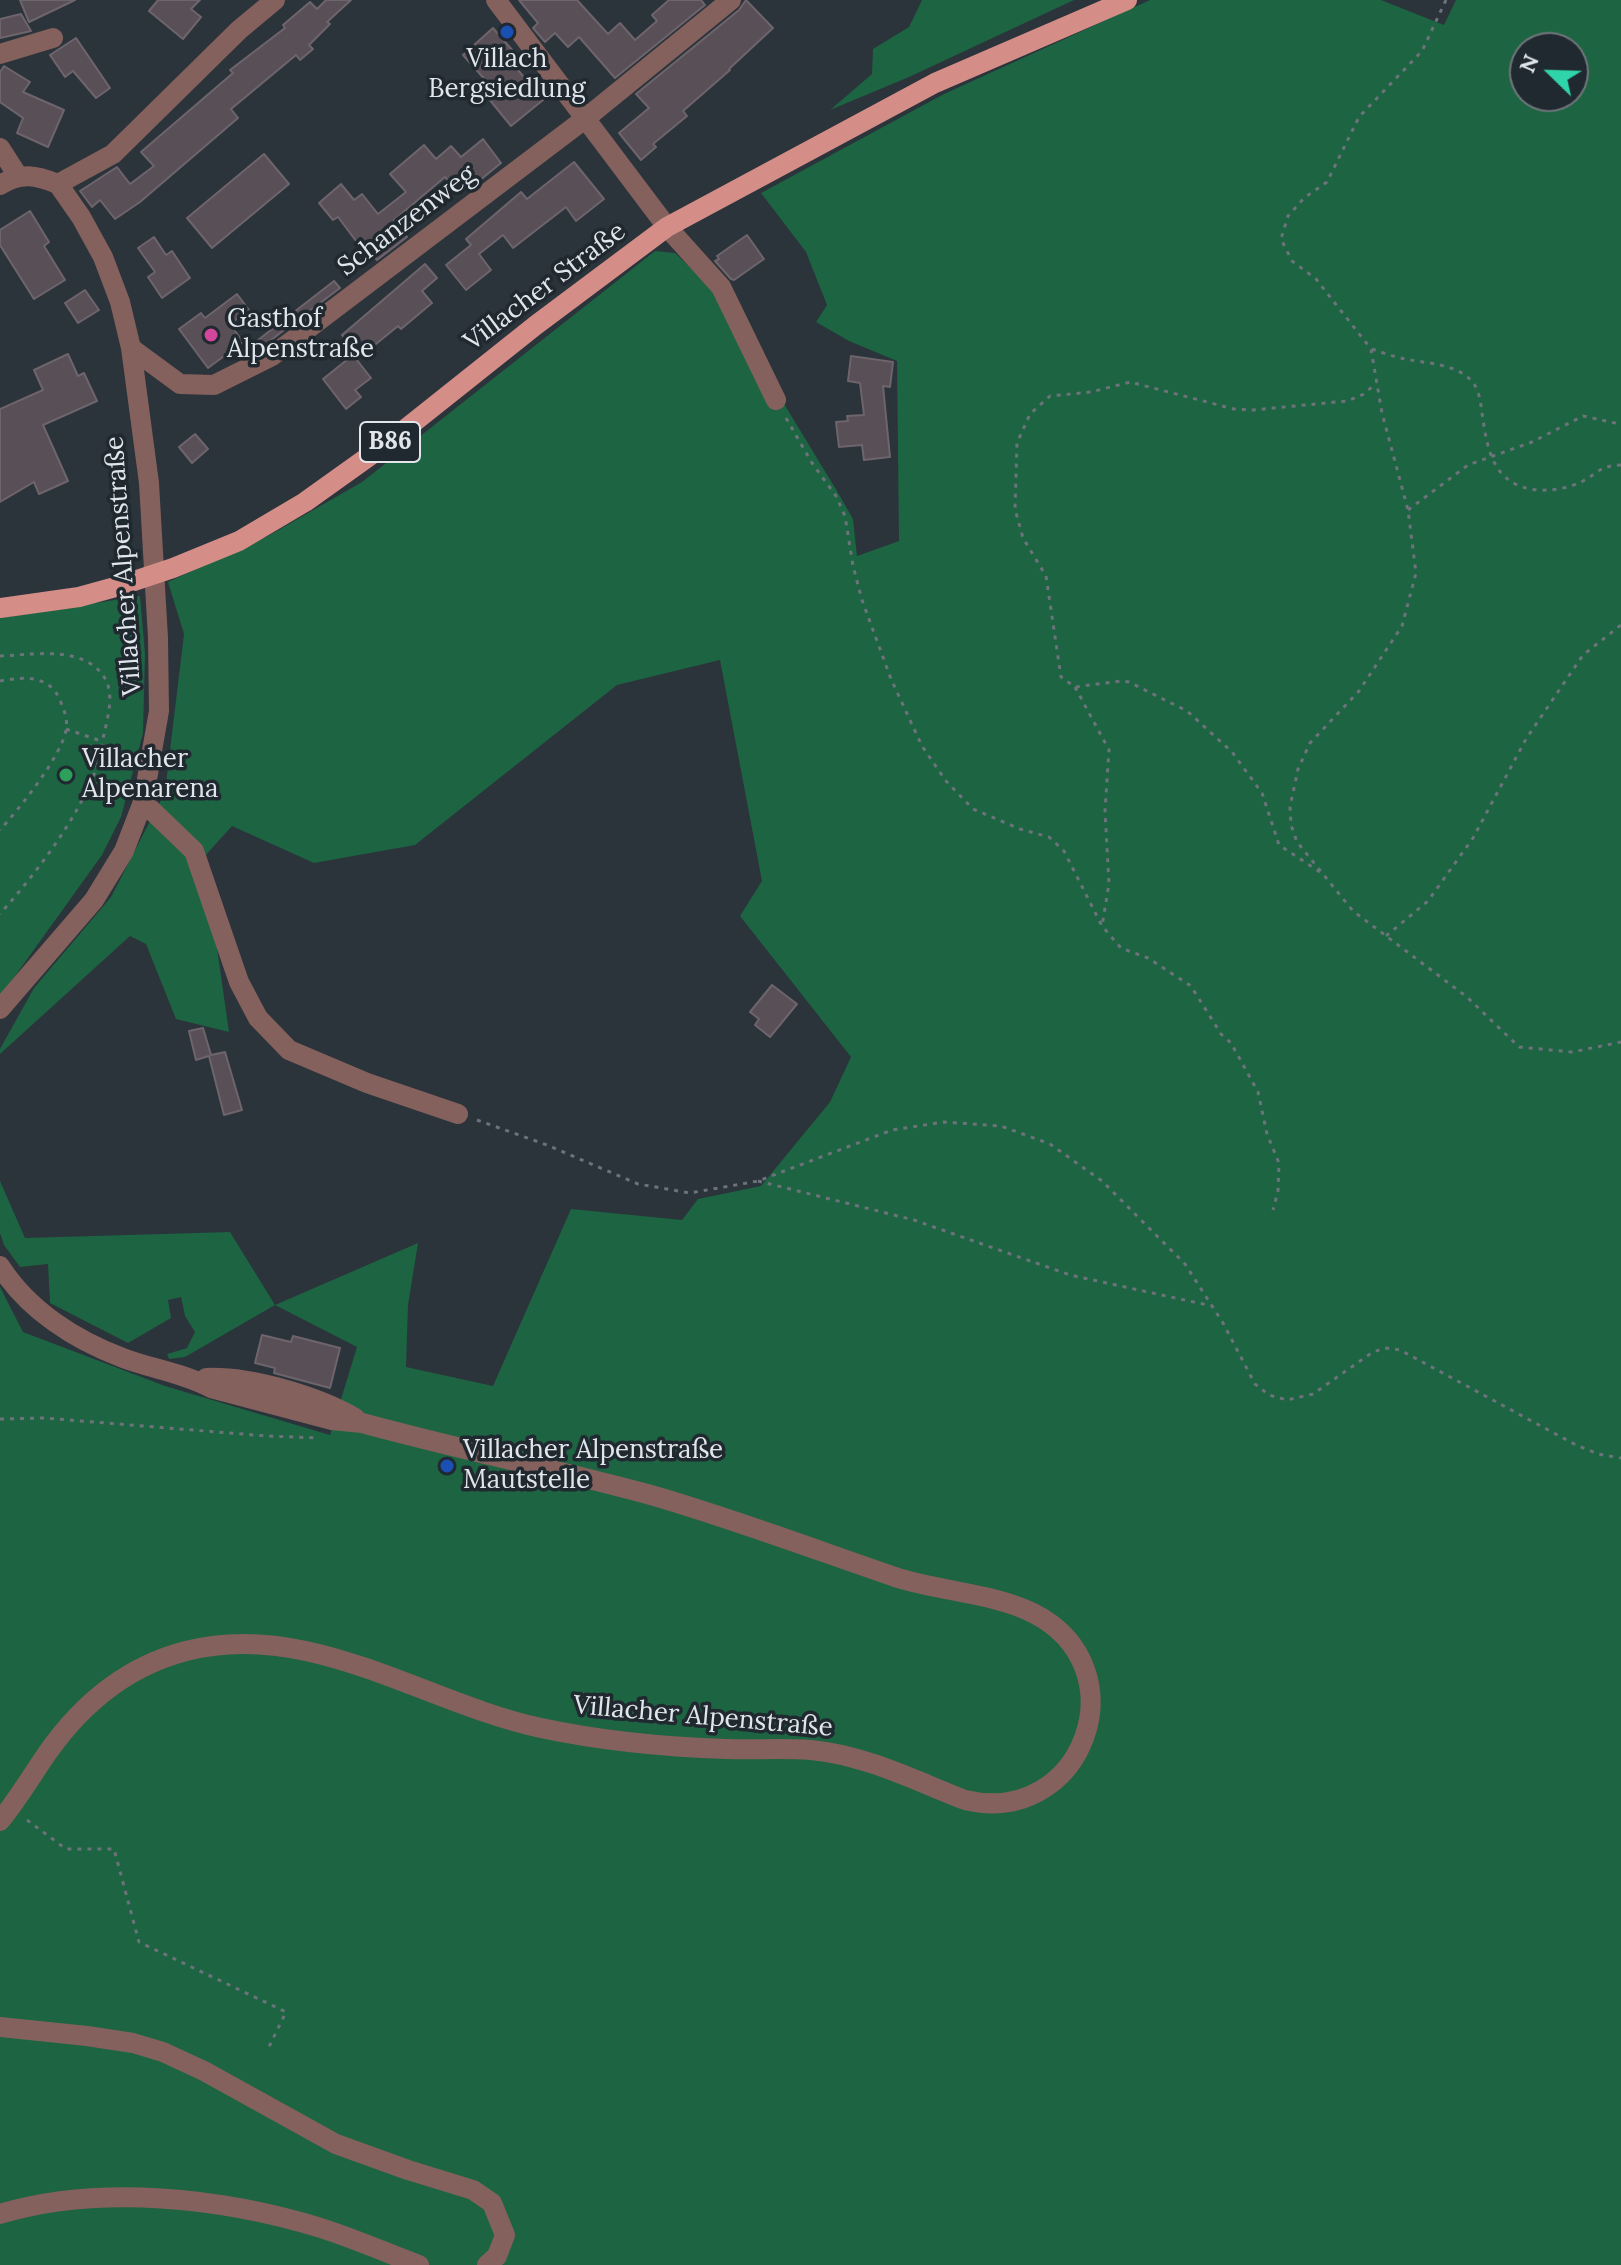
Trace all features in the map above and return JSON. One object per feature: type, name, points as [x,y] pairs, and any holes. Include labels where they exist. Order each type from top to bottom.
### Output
[{"type":"main road","name":"Villacher Straße","points":[[0,608],[79,597],[119,586],[239,541],[305,502],[389,442],[536,325],[667,227],[935,83],[1127,0]]},
{"type":"street","points":[[0,148],[9,180],[31,175],[58,184],[113,154],[239,30],[275,0]]},
{"type":"street","points":[[496,0],[667,227],[721,287],[776,400]]},
{"type":"street","name":"Schanzenweg","points":[[131,348],[180,384],[214,385],[272,356],[586,118],[731,0]]},
{"type":"street","points":[[0,54],[53,38]]},
{"type":"street","name":"Villacher Alpenstraße","points":[[0,1009],[94,900],[124,851],[143,802],[159,711],[149,483],[131,348],[120,302],[103,257],[58,184]]},
{"type":"street","points":[[143,802],[194,851],[239,982],[258,1018],[289,1050],[367,1083],[458,1114]]},
{"type":"street","name":"Villacher Alpenstraße","points":[[0,1266],[22,1295],[59,1326],[123,1358],[194,1379],[211,1388],[664,1499],[908,1581],[1029,1611],[1049,1622],[1074,1646],[1082,1661],[1091,1693],[1088,1728],[1079,1752],[1068,1769],[1033,1795],[1007,1803],[985,1805],[849,1757],[812,1750],[663,1746],[538,1727],[304,1650],[261,1643],[222,1644],[186,1651],[151,1663],[118,1681],[92,1701],[68,1727],[6,1814]]},
{"type":"street","points":[[0,2027],[133,2043],[163,2052],[204,2071],[336,2144],[473,2190],[492,2203],[505,2235],[497,2256],[487,2265]]},
{"type":"street","points":[[0,2214],[66,2202],[127,2198],[187,2199],[252,2210],[321,2228],[419,2265]]},
{"type":"path","points":[[1446,0],[1422,51],[1359,117],[1327,182],[1304,198],[1288,216],[1281,239],[1292,261],[1316,279],[1371,349],[1408,510],[1416,573],[1402,626],[1359,691],[1310,743],[1298,769],[1290,807],[1291,825],[1297,842],[1353,911],[1467,997],[1519,1047],[1572,1052],[1621,1042]]},
{"type":"path","points":[[1371,349],[1401,359],[1433,363],[1464,375],[1475,385],[1490,457],[1497,471],[1511,482],[1530,489],[1554,490],[1584,481],[1601,467],[1621,465]]},
{"type":"path","points":[[1102,926],[1109,884],[1105,811],[1109,750],[1075,687],[1061,677],[1046,576],[1023,538],[1015,509],[1017,443],[1030,414],[1050,396],[1091,392],[1130,382],[1234,409],[1253,410],[1347,401],[1364,394],[1377,382]]},
{"type":"path","points":[[776,400],[812,463],[836,496],[845,516],[862,600],[891,679],[922,746],[946,781],[973,809],[1020,829],[1049,837],[1064,851],[1102,926],[1121,948],[1148,958],[1191,986],[1221,1034],[1231,1043],[1258,1092],[1267,1134],[1279,1163],[1278,1191],[1273,1210]]},
{"type":"path","points":[[1408,510],[1468,465],[1532,442],[1583,416],[1621,426]]},
{"type":"path","points":[[1386,936],[1428,901],[1473,838],[1526,739],[1583,655],[1621,625]]},
{"type":"path","points":[[0,656],[61,655],[82,659],[104,676],[110,691],[97,765],[89,784],[36,870],[0,914]]},
{"type":"path","points":[[0,681],[31,677],[48,684],[56,691],[67,717],[63,742],[36,785],[0,830]]},
{"type":"path","points":[[1075,687],[1129,682],[1187,711],[1232,752],[1262,793],[1269,823],[1279,845],[1323,874]]},
{"type":"path","points":[[66,729],[102,741]]},
{"type":"path","points":[[458,1114],[547,1145],[638,1184],[690,1193],[758,1181],[892,1130],[944,1122],[1001,1126],[1050,1144],[1102,1181],[1185,1264],[1255,1384],[1269,1395],[1287,1400],[1313,1394],[1373,1352],[1385,1348],[1400,1350],[1576,1445],[1598,1454],[1621,1458]]},
{"type":"path","points":[[758,1181],[914,1220],[1070,1275],[1212,1306]]},
{"type":"path","points":[[0,1419],[44,1418],[323,1438]]},
{"type":"path","points":[[6,1814],[66,1849],[114,1849],[139,1942],[286,2012],[267,2051]]},
{"type":"green space","points":[[922,0],[1074,0],[830,110],[872,74],[873,49],[909,27]]},
{"type":"green space","points":[[1150,0],[1381,0],[1444,25],[1456,0],[1621,0],[1621,2265],[0,2265],[0,1287],[23,1332],[165,1386],[330,1435],[357,1347],[275,1305],[418,1243],[408,1305],[406,1367],[493,1386],[571,1209],[682,1220],[698,1199],[761,1186],[830,1102],[851,1057],[740,916],[762,881],[720,660],[617,685],[415,845],[314,863],[232,826],[204,857],[229,1032],[176,1019],[146,944],[130,936],[0,1054],[34,988],[111,897],[165,792],[184,634],[168,582],[268,536],[362,482],[655,251],[675,253],[716,292],[853,519],[857,556],[899,541],[897,361],[849,341],[816,322],[827,305],[806,252],[761,193],[944,94]]},
{"type":"green space","name":"Villacher Alpenarena","points":[[140,596],[145,654],[143,733],[121,817],[102,855],[0,997],[0,618]]},
{"type":"green space","points":[[0,1181],[25,1238],[230,1232],[275,1305],[185,1357],[169,1359],[167,1354],[187,1348],[195,1332],[185,1316],[181,1297],[168,1300],[171,1318],[128,1343],[50,1303],[48,1264],[20,1267],[4,1245],[0,1233]]},
{"type":"building","points":[[20,0],[75,0],[29,22]]},
{"type":"building","points":[[158,0],[200,0],[191,9],[201,17],[183,39],[149,11]]},
{"type":"building","points":[[326,0],[351,0],[327,22],[330,24],[309,45],[313,49],[300,60],[296,55],[231,109],[238,118],[140,202],[115,219],[100,200],[92,207],[80,191],[117,167],[130,184],[154,166],[141,152],[233,73],[230,70],[285,28],[283,25],[310,2],[317,9]]},
{"type":"building","points":[[519,0],[577,0],[608,34],[620,23],[635,40],[657,21],[652,15],[669,0],[701,0],[705,5],[615,78],[579,37],[568,47],[555,33],[545,42],[533,28],[538,23]]},
{"type":"building","points":[[746,0],[773,28],[683,111],[687,116],[653,144],[656,147],[641,160],[619,133],[649,108],[636,94],[739,10]]},
{"type":"building","points":[[21,14],[31,31],[0,38],[0,19]]},
{"type":"building","points":[[493,28],[513,51],[507,57],[543,100],[511,126],[489,99],[497,93],[463,55]]},
{"type":"building","points":[[76,38],[110,88],[96,98],[73,71],[65,77],[50,55]]},
{"type":"building","points":[[4,66],[30,82],[23,92],[64,110],[48,147],[17,133],[23,118],[0,102],[0,72]]},
{"type":"building","points":[[483,139],[501,163],[479,181],[473,173],[454,188],[445,177],[394,220],[407,237],[377,260],[372,254],[368,257],[338,217],[333,220],[319,203],[341,184],[354,200],[362,194],[378,214],[406,192],[390,174],[424,145],[436,159],[451,146],[461,157]]},
{"type":"building","points":[[264,154],[289,184],[212,248],[187,218]]},
{"type":"building","points":[[574,162],[604,199],[576,221],[566,207],[513,248],[503,235],[479,254],[491,270],[466,290],[446,265],[471,245],[466,239],[521,192],[527,199]]},
{"type":"building","points":[[30,211],[49,242],[44,246],[65,280],[34,299],[0,245],[0,230]]},
{"type":"building","points":[[747,235],[764,259],[734,280],[715,261],[719,259],[717,256]]},
{"type":"building","points":[[154,237],[166,255],[172,251],[190,278],[162,298],[148,277],[155,272],[138,248]]},
{"type":"building","points":[[425,264],[437,278],[422,291],[432,303],[360,357],[342,335]]},
{"type":"building","points":[[334,281],[340,288],[263,346],[258,340]]},
{"type":"building","points":[[85,290],[99,310],[78,323],[65,303]]},
{"type":"building","name":"Gasthof Alpenstraße","points":[[237,294],[249,310],[230,324],[243,342],[208,368],[179,329],[201,313],[205,318]]},
{"type":"building","points":[[68,354],[78,376],[84,373],[97,401],[43,425],[68,481],[39,494],[34,482],[0,502],[0,409],[43,390],[34,370]]},
{"type":"building","points":[[353,355],[371,378],[355,390],[361,397],[346,409],[323,379]]},
{"type":"building","points":[[851,356],[893,362],[890,387],[883,386],[890,457],[864,460],[862,445],[839,447],[836,422],[848,421],[847,416],[864,415],[860,383],[848,381]]},
{"type":"building","points":[[195,434],[208,449],[192,463],[179,447]]},
{"type":"building","points":[[772,985],[797,1004],[770,1037],[755,1025],[759,1019],[750,1012]]},
{"type":"building","points":[[203,1028],[211,1055],[225,1052],[242,1110],[224,1115],[209,1056],[196,1060],[189,1031]]},
{"type":"building","points":[[262,1335],[291,1342],[293,1336],[340,1348],[330,1388],[274,1373],[275,1368],[255,1363]]},
{"type":"place","name":"Villach Bergsiedlung","points":[[507,32]]},
{"type":"place","name":"Gasthof Alpenstraße","points":[[211,335]]},
{"type":"place","name":"Villacher Alpenarena","points":[[66,775]]},
{"type":"place","name":"Villacher Alpenstraße Mautstelle","points":[[447,1466]]}]
